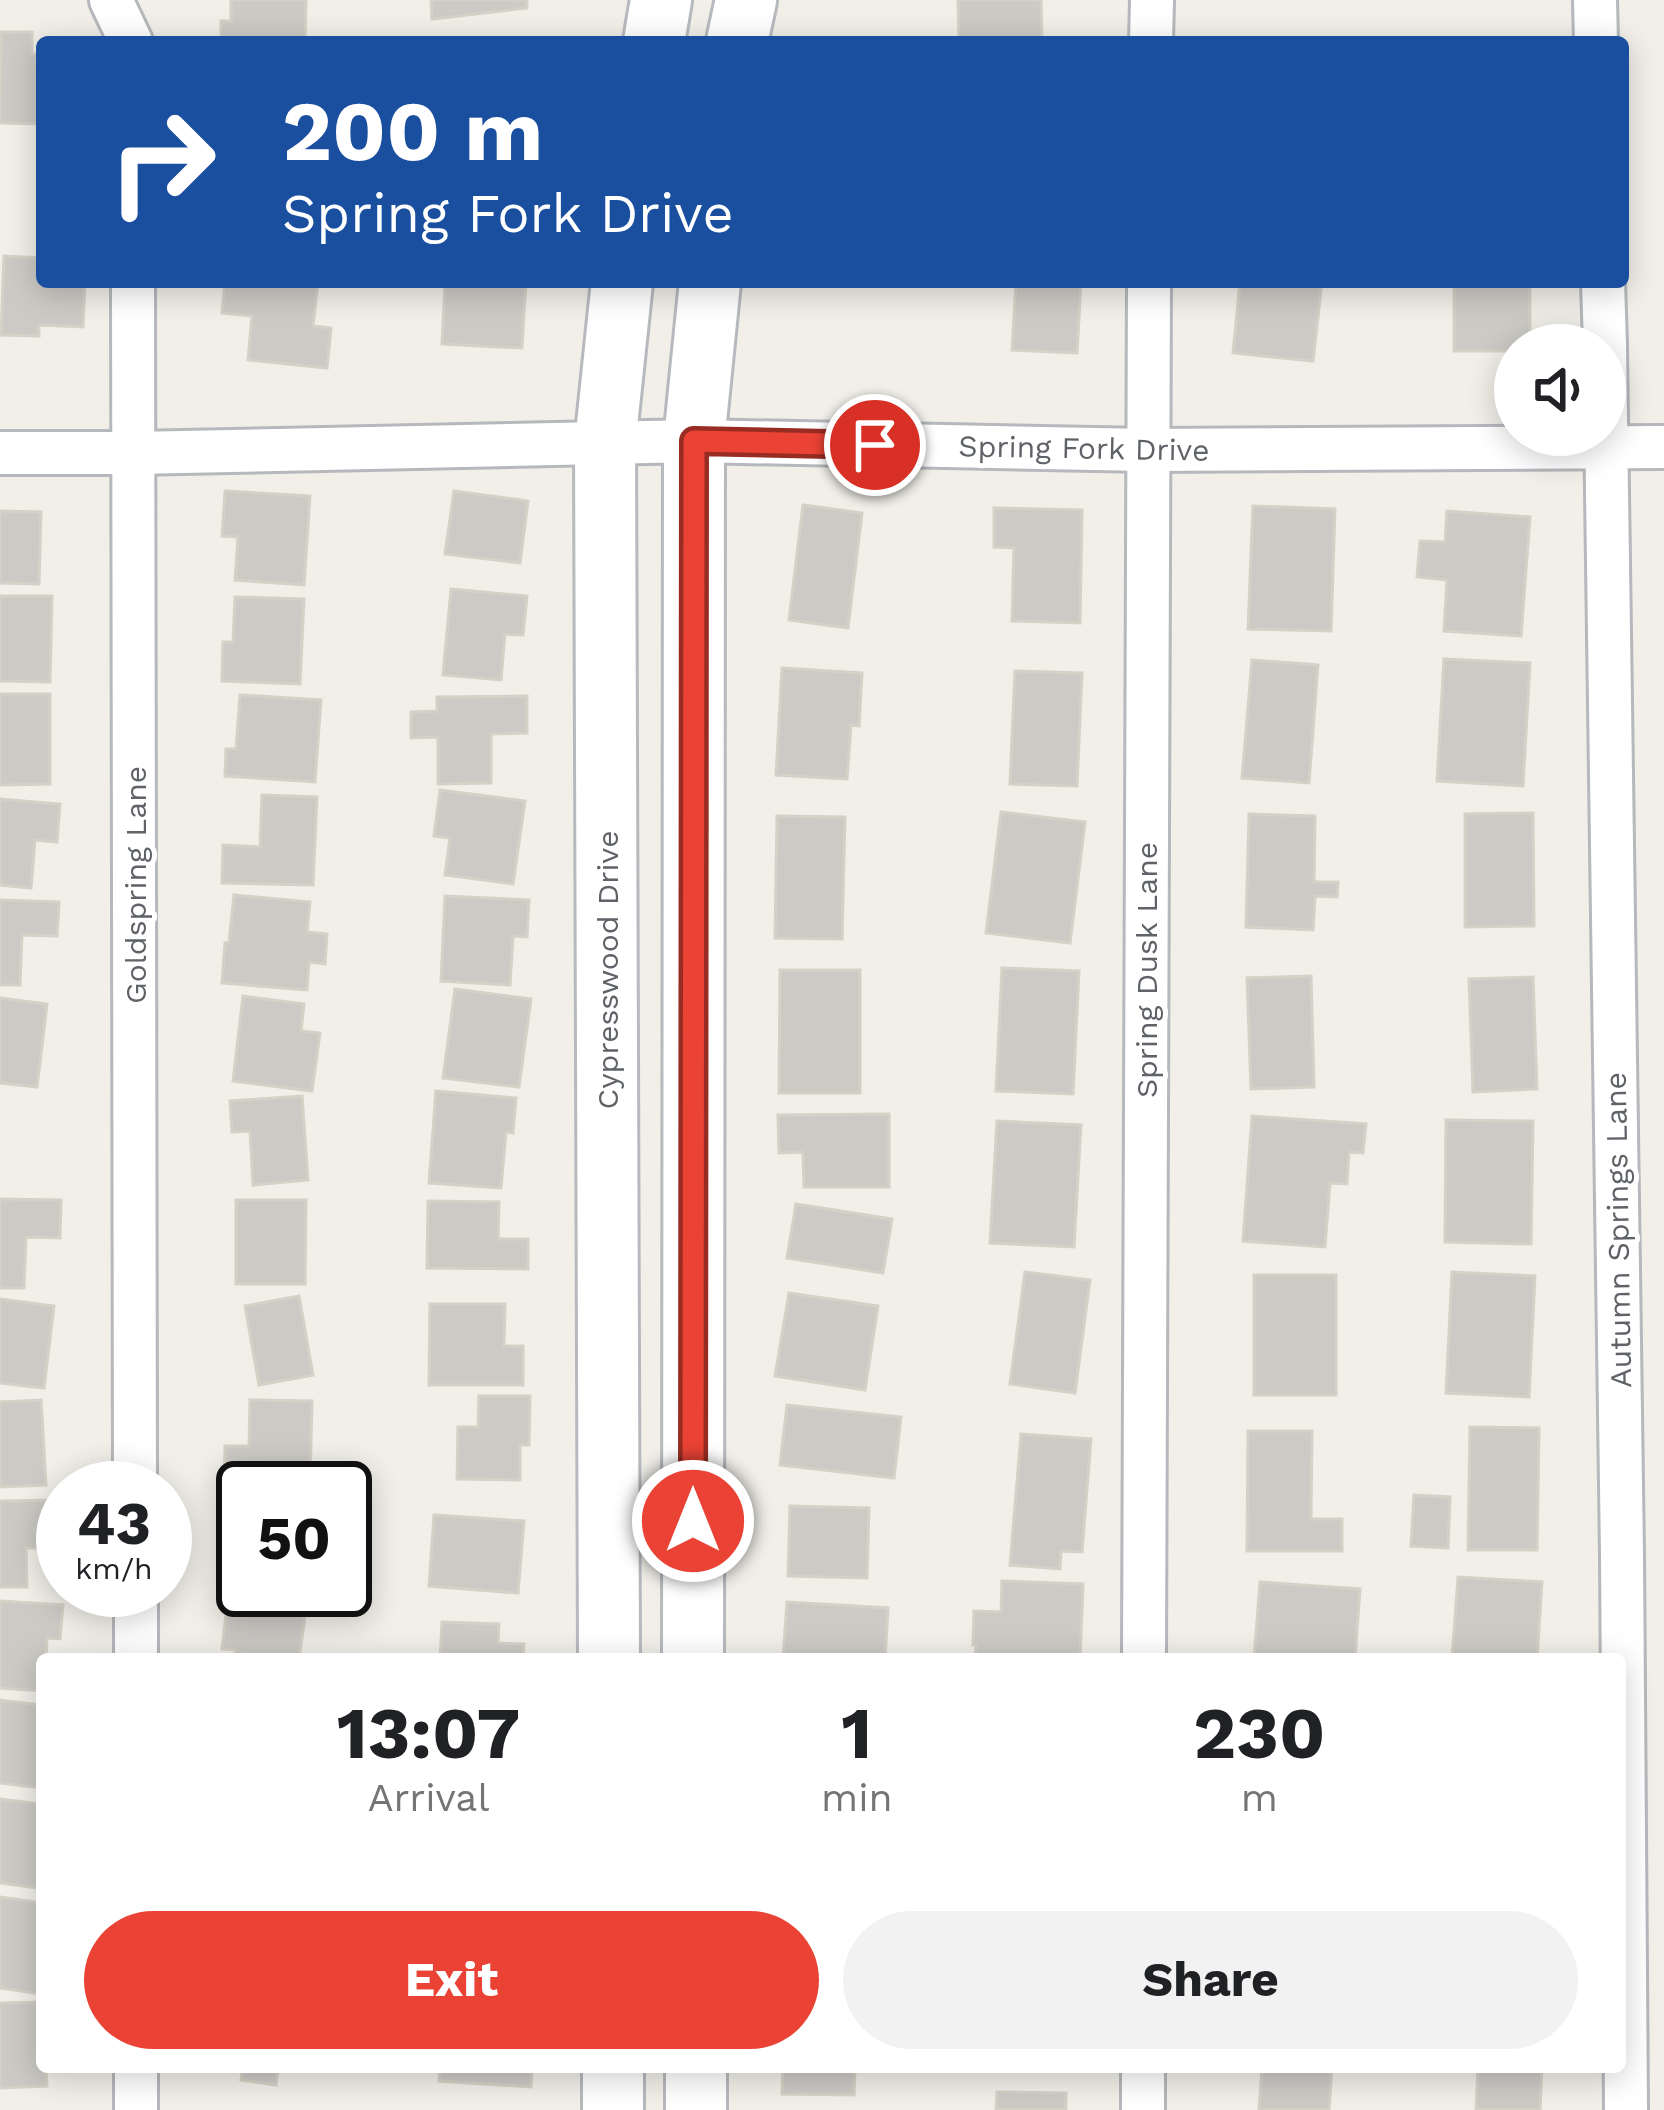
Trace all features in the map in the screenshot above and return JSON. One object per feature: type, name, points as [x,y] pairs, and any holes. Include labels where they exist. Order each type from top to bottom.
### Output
[{"type":"main road","points":[[655,36],[662,0]]},
{"type":"main road","points":[[738,36],[746,0]]},
{"type":"main road","name":"Cypresswood Drive","points":[[609,1653],[605,445],[621,288]]},
{"type":"main road","points":[[693,1653],[694,441],[709,288]]},
{"type":"main road","points":[[608,1471],[692,1474]]},
{"type":"main road","points":[[613,2073],[613,2110]]},
{"type":"main road","points":[[696,2073],[696,2110]]},
{"type":"street","points":[[111,0],[128,36]]},
{"type":"street","points":[[1151,36],[1152,0]]},
{"type":"street","points":[[1595,0],[1596,36]]},
{"type":"street","name":"Goldspring Lane","points":[[133,288],[135,1461]]},
{"type":"street","name":"Spring Dusk Lane","points":[[1144,1653],[1149,288]]},
{"type":"street","name":"Autumn Springs Lane","points":[[1603,288],[1604,324]]},
{"type":"street","name":"Spring Fork Drive","points":[[0,453],[694,441],[1147,451],[1494,449]]},
{"type":"street","name":"Spring Fork Drive","points":[[1626,448],[1664,447]]},
{"type":"street","name":"Autumn Springs Lane","points":[[1608,456],[1623,1653]]},
{"type":"street","points":[[136,1617],[136,1653]]},
{"type":"street","points":[[136,2073],[136,2110]]},
{"type":"street","points":[[1143,2073],[1143,2110]]},
{"type":"street","name":"Autumn Springs Lane","points":[[1626,2073],[1626,2110]]},
{"type":"building","points":[[231,0],[306,0],[305,36],[221,36],[221,21],[231,21]]},
{"type":"building","points":[[431,0],[527,0],[527,8],[432,19]]},
{"type":"building","points":[[958,0],[1041,0],[1042,36],[959,36]]},
{"type":"building","points":[[1,32],[32,32],[36,124],[0,123]]},
{"type":"building","points":[[4,256],[36,258],[36,288],[85,288],[83,327],[39,325],[39,336],[1,335]]},
{"type":"building","points":[[224,288],[317,288],[313,326],[331,328],[327,368],[248,360],[252,316],[222,313]]},
{"type":"building","points":[[445,288],[526,288],[522,348],[442,344]]},
{"type":"building","points":[[1016,288],[1081,288],[1077,353],[1012,350]]},
{"type":"building","points":[[1239,288],[1321,288],[1313,361],[1233,353]]},
{"type":"building","points":[[1454,288],[1530,288],[1530,324],[1494,324],[1494,351],[1454,351]]},
{"type":"building","points":[[225,491],[310,496],[304,585],[235,580],[238,537],[222,536]]},
{"type":"building","points":[[454,491],[528,501],[520,563],[445,554]]},
{"type":"building","points":[[803,505],[862,513],[848,628],[789,620]]},
{"type":"building","points":[[1253,506],[1335,509],[1331,631],[1248,629]]},
{"type":"building","points":[[994,508],[1082,510],[1080,623],[1012,621],[1014,548],[994,547]]},
{"type":"building","points":[[0,511],[41,512],[39,584],[0,583]]},
{"type":"building","points":[[1447,511],[1530,517],[1521,636],[1444,631],[1447,580],[1417,577],[1420,541],[1445,542]]},
{"type":"building","points":[[451,589],[527,596],[523,635],[505,634],[501,680],[443,675]]},
{"type":"building","points":[[0,596],[52,596],[50,682],[0,681]]},
{"type":"building","points":[[235,597],[304,599],[300,684],[222,681],[223,642],[233,642]]},
{"type":"building","points":[[1444,659],[1530,663],[1523,786],[1437,781]]},
{"type":"building","points":[[1252,660],[1318,665],[1309,783],[1242,778]]},
{"type":"building","points":[[782,668],[862,673],[859,726],[851,725],[847,779],[776,775]]},
{"type":"building","points":[[1015,671],[1082,673],[1077,786],[1010,784]]},
{"type":"building","points":[[0,694],[50,694],[50,784],[0,785]]},
{"type":"building","points":[[240,695],[321,700],[315,782],[225,776],[226,749],[236,749]]},
{"type":"building","points":[[527,696],[527,733],[491,734],[491,783],[438,784],[438,737],[411,738],[411,712],[437,711],[437,697]]},
{"type":"building","points":[[440,790],[525,801],[513,884],[445,875],[450,838],[434,836]]},
{"type":"building","points":[[262,795],[317,797],[313,885],[222,883],[223,845],[260,847]]},
{"type":"building","points":[[0,799],[60,804],[57,842],[35,840],[31,888],[0,885]]},
{"type":"building","points":[[1001,812],[1085,822],[1070,943],[986,933]]},
{"type":"building","points":[[1533,813],[1534,926],[1465,927],[1465,814]]},
{"type":"building","points":[[1249,814],[1315,816],[1314,882],[1338,882],[1337,897],[1315,896],[1313,930],[1246,927]]},
{"type":"building","points":[[777,816],[845,817],[842,939],[775,938]]},
{"type":"building","points":[[234,895],[310,902],[307,932],[327,934],[325,964],[309,962],[307,990],[222,983]]},
{"type":"building","points":[[445,896],[529,900],[527,937],[513,936],[510,985],[441,981]]},
{"type":"building","points":[[0,900],[59,902],[57,936],[22,935],[20,985],[0,985]]},
{"type":"building","points":[[1002,968],[1079,971],[1073,1094],[996,1091]]},
{"type":"building","points":[[780,970],[860,970],[860,1093],[779,1093]]},
{"type":"building","points":[[1311,976],[1314,1087],[1251,1089],[1247,978]]},
{"type":"building","points":[[1533,977],[1537,1089],[1473,1092],[1469,979]]},
{"type":"building","points":[[455,989],[531,999],[519,1087],[443,1078]]},
{"type":"building","points":[[243,996],[304,1004],[301,1031],[320,1033],[312,1091],[233,1081]]},
{"type":"building","points":[[0,998],[47,1004],[37,1087],[0,1083]]},
{"type":"building","points":[[436,1091],[516,1098],[513,1133],[506,1132],[501,1188],[429,1183]]},
{"type":"building","points":[[302,1096],[308,1180],[253,1185],[250,1131],[232,1132],[230,1101]]},
{"type":"building","points":[[889,1114],[889,1187],[804,1187],[803,1152],[779,1153],[778,1115]]},
{"type":"building","points":[[1252,1116],[1366,1124],[1363,1153],[1349,1152],[1347,1184],[1330,1183],[1325,1247],[1243,1241]]},
{"type":"building","points":[[1446,1120],[1533,1121],[1531,1244],[1445,1242]]},
{"type":"building","points":[[997,1121],[1081,1125],[1074,1247],[990,1243]]},
{"type":"building","points":[[0,1199],[61,1200],[60,1238],[26,1237],[24,1288],[0,1288]]},
{"type":"building","points":[[236,1200],[306,1200],[305,1284],[236,1284]]},
{"type":"building","points":[[428,1201],[499,1202],[498,1239],[528,1239],[528,1269],[427,1268]]},
{"type":"building","points":[[796,1204],[892,1219],[883,1273],[787,1258]]},
{"type":"building","points":[[1025,1272],[1090,1280],[1075,1393],[1010,1384]]},
{"type":"building","points":[[1452,1272],[1535,1276],[1529,1397],[1446,1393]]},
{"type":"building","points":[[1254,1275],[1336,1275],[1336,1395],[1254,1395]]},
{"type":"building","points":[[789,1293],[878,1306],[865,1390],[775,1376]]},
{"type":"building","points":[[299,1296],[313,1375],[259,1385],[245,1306]]},
{"type":"building","points":[[0,1299],[54,1306],[44,1388],[0,1383]]},
{"type":"building","points":[[430,1304],[505,1304],[504,1346],[523,1346],[523,1385],[429,1385]]},
{"type":"building","points":[[479,1396],[530,1396],[529,1445],[520,1445],[520,1480],[457,1479],[458,1427],[478,1427]]},
{"type":"building","points":[[41,1400],[45,1461],[36,1461],[36,1485],[0,1487],[0,1402]]},
{"type":"building","points":[[250,1400],[312,1401],[311,1461],[225,1461],[225,1446],[249,1446]]},
{"type":"building","points":[[787,1405],[901,1417],[894,1478],[780,1465]]},
{"type":"building","points":[[1470,1427],[1539,1428],[1537,1550],[1468,1550]]},
{"type":"building","points":[[1248,1431],[1312,1431],[1311,1519],[1342,1519],[1342,1551],[1247,1551]]},
{"type":"building","points":[[1021,1434],[1091,1439],[1082,1552],[1061,1551],[1060,1569],[1010,1565]]},
{"type":"building","points":[[1414,1495],[1450,1497],[1448,1548],[1411,1546]]},
{"type":"building","points":[[36,1500],[36,1548],[26,1548],[27,1587],[0,1587],[0,1501]]},
{"type":"building","points":[[790,1506],[869,1508],[867,1578],[788,1576]]},
{"type":"building","points":[[434,1515],[524,1521],[518,1593],[429,1586]]},
{"type":"building","points":[[1458,1577],[1542,1582],[1537,1653],[1452,1653]]},
{"type":"building","points":[[1002,1581],[1083,1584],[1080,1653],[975,1653],[974,1611],[1001,1612]]},
{"type":"building","points":[[1260,1582],[1360,1589],[1355,1653],[1254,1653]]},
{"type":"building","points":[[0,1601],[36,1603],[36,1617],[62,1617],[60,1639],[47,1638],[46,1653],[36,1653],[36,1691],[0,1688]]},
{"type":"building","points":[[787,1602],[888,1608],[885,1653],[783,1653]]},
{"type":"building","points":[[226,1617],[305,1617],[300,1653],[222,1649]]},
{"type":"building","points":[[442,1622],[499,1624],[498,1643],[524,1644],[523,1653],[440,1653]]},
{"type":"building","points":[[0,1700],[36,1704],[36,1787],[0,1783]]},
{"type":"building","points":[[0,1799],[36,1803],[36,1888],[0,1883]]},
{"type":"building","points":[[0,1897],[36,1902],[36,1993],[0,1988]]},
{"type":"building","points":[[36,2002],[36,2073],[46,2073],[47,2086],[0,2088],[0,2003]]},
{"type":"building","points":[[242,2073],[277,2073],[276,2085],[241,2080]]},
{"type":"building","points":[[440,2073],[532,2073],[531,2087],[439,2081]]},
{"type":"building","points":[[783,2073],[855,2073],[854,2095],[782,2094]]},
{"type":"building","points":[[1262,2073],[1332,2073],[1329,2110],[1259,2110]]},
{"type":"building","points":[[1478,2073],[1542,2073],[1540,2110],[1476,2110]]},
{"type":"building","points":[[997,2092],[1066,2093],[1066,2110],[996,2110]]},
{"type":"route","points":[[693,1521],[694,441],[875,445]]}]
